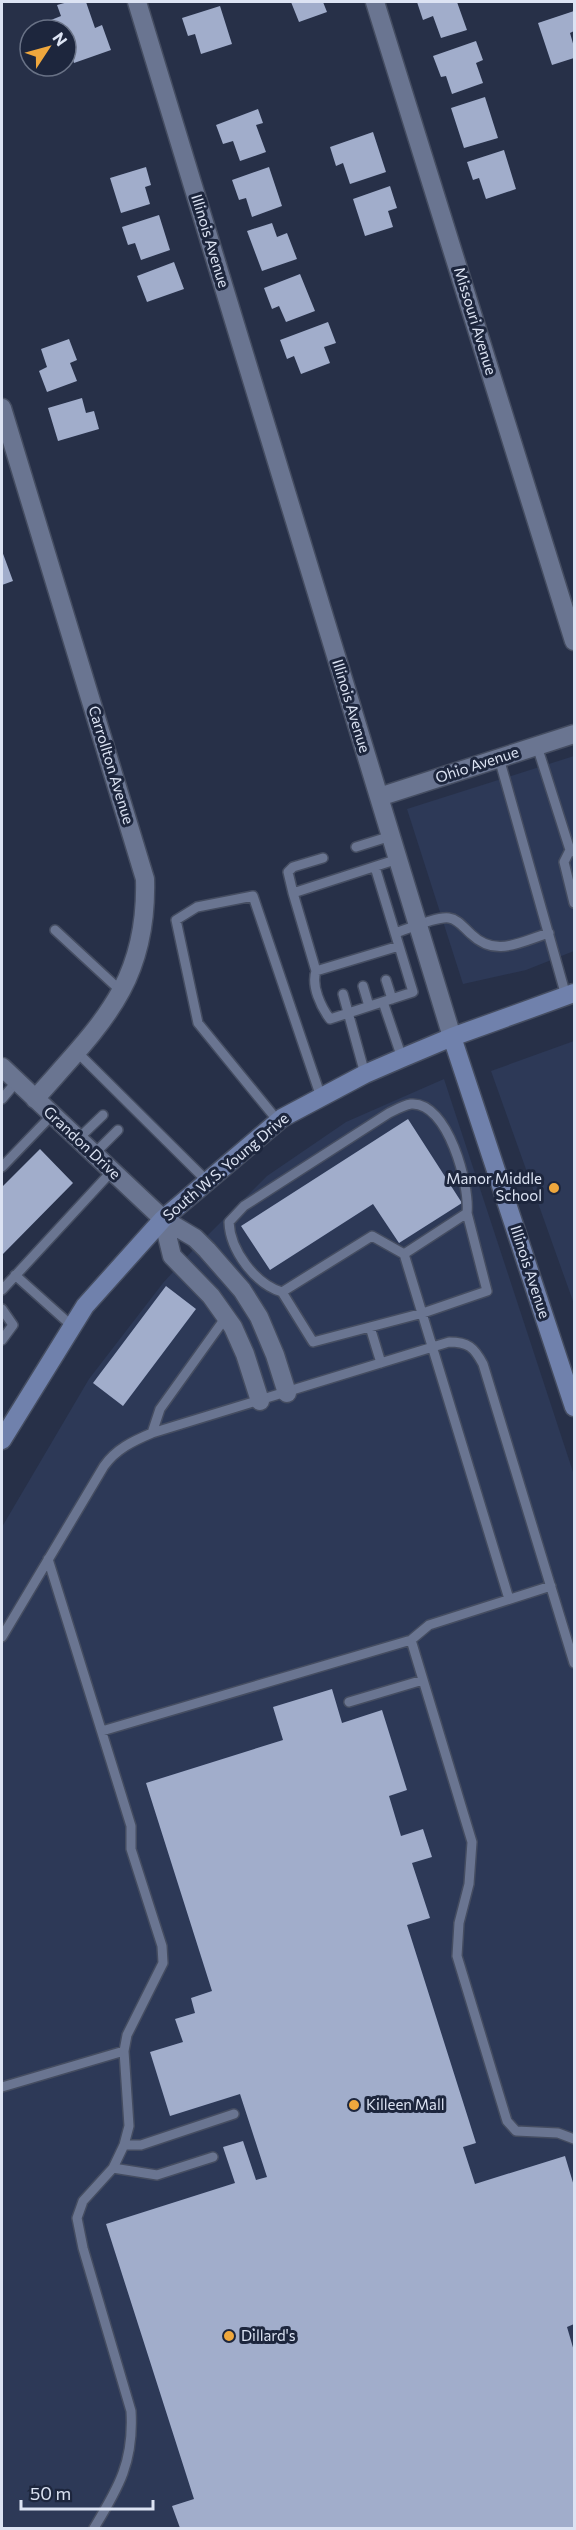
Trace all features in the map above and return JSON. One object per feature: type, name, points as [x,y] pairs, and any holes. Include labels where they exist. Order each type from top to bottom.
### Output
[{"type":"main road","name":"South W.S. Young Drive","points":[[2,1440],[85,1306],[163,1219],[278,1121],[365,1074],[452,1037],[570,994]]},
{"type":"main road","name":"Illinois Avenue","points":[[452,1037],[574,1407]]},
{"type":"street","name":"Illinois Avenue","points":[[137,2],[452,1037]]},
{"type":"street","name":"Missouri Avenue","points":[[375,2],[574,641]]},
{"type":"street","name":"Carrollton Avenue","points":[[2,408],[145,879],[146,909],[142,938],[135,964],[122,992],[76,1052],[35,1099]]},
{"type":"street","name":"Ohio Avenue","points":[[379,797],[574,734]]},
{"type":"street","name":"Grandon Drive","points":[[2,1067],[163,1219],[195,1238],[242,1290],[259,1317],[275,1355],[286,1393]]},
{"type":"street","points":[[163,1219],[172,1256],[211,1296],[233,1327],[245,1354],[260,1401]]},
{"type":"lane","points":[[537,746],[572,851],[564,862],[574,903]]},
{"type":"lane","points":[[499,758],[549,933],[570,994]]},
{"type":"lane","points":[[356,848],[391,836]]},
{"type":"lane","points":[[323,858],[293,867],[288,872],[316,971],[314,979],[323,1010],[330,1019],[413,992],[375,867]]},
{"type":"lane","points":[[293,893],[398,859]]},
{"type":"lane","points":[[278,1121],[198,1023],[176,920],[197,907],[253,896],[321,1097]]},
{"type":"lane","points":[[395,933],[445,917],[455,919],[479,942],[492,948],[549,933]]},
{"type":"lane","points":[[55,930],[122,992]]},
{"type":"lane","points":[[316,971],[337,970],[357,964],[379,957],[399,946]]},
{"type":"lane","points":[[386,980],[387,1000],[402,1058]]},
{"type":"lane","points":[[363,986],[369,1006]]},
{"type":"lane","points":[[343,994],[365,1074]]},
{"type":"lane","points":[[76,1052],[118,1099],[207,1181]]},
{"type":"lane","points":[[2,1099],[17,1081]]},
{"type":"lane","points":[[412,1104],[428,1109],[444,1124],[452,1142],[469,1201],[467,1213],[487,1290],[423,1313],[312,1342],[282,1292],[272,1289],[258,1279],[231,1240],[230,1222],[244,1206],[389,1113],[412,1104]]},
{"type":"lane","points":[[2,1167],[52,1115]]},
{"type":"lane","points":[[78,1139],[102,1115]]},
{"type":"lane","points":[[94,1154],[118,1130]]},
{"type":"lane","points":[[2,1290],[112,1171]]},
{"type":"lane","points":[[404,1254],[467,1213]]},
{"type":"lane","points":[[282,1292],[372,1236],[404,1254],[509,1599]]},
{"type":"lane","points":[[15,1275],[72,1326]]},
{"type":"lane","points":[[2,1309],[13,1325],[2,1340]]},
{"type":"lane","points":[[152,1432],[160,1409],[226,1317]]},
{"type":"lane","points":[[370,1327],[381,1363]]},
{"type":"lane","points":[[2,1637],[111,1456],[152,1432],[449,1342],[460,1342],[468,1343],[476,1350],[483,1364],[574,1663]]},
{"type":"lane","points":[[48,1559],[131,1826],[131,1849],[162,1946],[163,1963],[127,2035],[124,2051],[129,2126],[124,2145],[113,2168],[83,2201],[77,2218],[83,2248],[131,2411],[133,2435],[129,2460],[94,2529]]},
{"type":"lane","points":[[102,1731],[411,1640],[429,1625],[551,1586]]},
{"type":"lane","points":[[411,1640],[472,1842],[470,1884],[459,1923],[457,1956],[507,2121],[516,2131],[558,2133],[574,2139]]},
{"type":"lane","points":[[349,1702],[423,1680]]},
{"type":"lane","points":[[2,2087],[124,2051]]},
{"type":"lane","points":[[124,2145],[141,2145],[234,2114]]},
{"type":"lane","points":[[113,2168],[157,2175],[213,2157]]},
{"type":"shaded area","points":[[574,756],[574,951],[526,970],[463,984],[407,809]]},
{"type":"shaded area","name":"Manor Middle School","points":[[574,1041],[574,1304],[491,1071]]},
{"type":"shaded area","points":[[444,1079],[574,1475],[574,2528],[2,2528],[2,1527],[89,1379],[163,1283],[193,1250],[267,1176],[346,1122]]},
{"type":"building","points":[[68,2],[86,2],[95,28],[102,25],[111,50],[78,62],[78,18],[56,18],[61,16],[57,5]]},
{"type":"building","points":[[291,2],[323,2],[327,12],[299,22]]},
{"type":"building","points":[[417,2],[457,2],[467,30],[441,38],[433,16],[423,20]]},
{"type":"building","points":[[220,6],[232,44],[201,54],[195,34],[188,36],[182,18]]},
{"type":"building","points":[[574,11],[574,31],[570,33],[574,58],[552,65],[538,23]]},
{"type":"building","points":[[476,41],[483,60],[476,63],[483,83],[452,94],[446,76],[441,77],[433,56]]},
{"type":"building","points":[[485,97],[498,138],[464,148],[451,108]]},
{"type":"building","points":[[258,109],[263,123],[256,125],[266,152],[240,161],[233,141],[223,144],[216,125]]},
{"type":"building","points":[[373,132],[386,172],[350,184],[343,163],[336,166],[330,147]]},
{"type":"building","points":[[504,150],[516,189],[486,199],[479,178],[473,180],[467,162]]},
{"type":"building","points":[[146,167],[151,185],[145,187],[150,204],[121,213],[110,178]]},
{"type":"building","points":[[269,167],[282,206],[252,217],[246,198],[239,200],[232,180]]},
{"type":"building","points":[[390,186],[397,208],[388,211],[393,227],[365,236],[353,199]]},
{"type":"building","points":[[159,215],[170,250],[141,260],[135,243],[128,245],[122,227]]},
{"type":"building","points":[[272,223],[277,237],[287,233],[297,259],[262,271],[247,231]]},
{"type":"building","points":[[174,262],[184,289],[147,302],[137,276]]},
{"type":"building","points":[[300,274],[315,311],[286,322],[279,306],[272,309],[264,288]]},
{"type":"building","points":[[328,322],[336,343],[324,347],[330,363],[301,374],[294,356],[287,359],[280,340]]},
{"type":"building","points":[[69,339],[77,360],[70,363],[77,381],[47,392],[39,371],[47,367],[41,349]]},
{"type":"building","points":[[82,398],[86,413],[94,411],[99,429],[58,441],[48,408]]},
{"type":"building","points":[[2,551],[13,581],[2,585]]},
{"type":"building","points":[[408,1119],[462,1203],[399,1243],[373,1204],[270,1270],[241,1226]]},
{"type":"building","points":[[40,1149],[73,1183],[2,1255],[2,1187]]},
{"type":"building","points":[[166,1286],[196,1309],[123,1406],[93,1383]]},
{"type":"building","name":"Killeen Mall","points":[[332,1689],[342,1723],[382,1710],[407,1790],[389,1796],[401,1836],[423,1829],[432,1857],[412,1863],[430,1918],[407,1925],[476,2143],[463,2147],[475,2184],[565,2156],[574,2186],[574,2324],[567,2327],[574,2351],[574,2528],[180,2528],[172,2506],[194,2499],[106,2224],[235,2183],[223,2147],[243,2141],[256,2180],[267,2177],[240,2094],[170,2116],[150,2052],[183,2042],[175,2019],[195,2013],[191,1998],[212,1991],[146,1783],[283,1740],[273,1707]]},
{"type":"place","name":"Manor Middle School","points":[[554,1188]]},
{"type":"place","name":"Killeen Mall","points":[[354,2105]]},
{"type":"place","name":"Dillard's","points":[[229,2336]]}]
